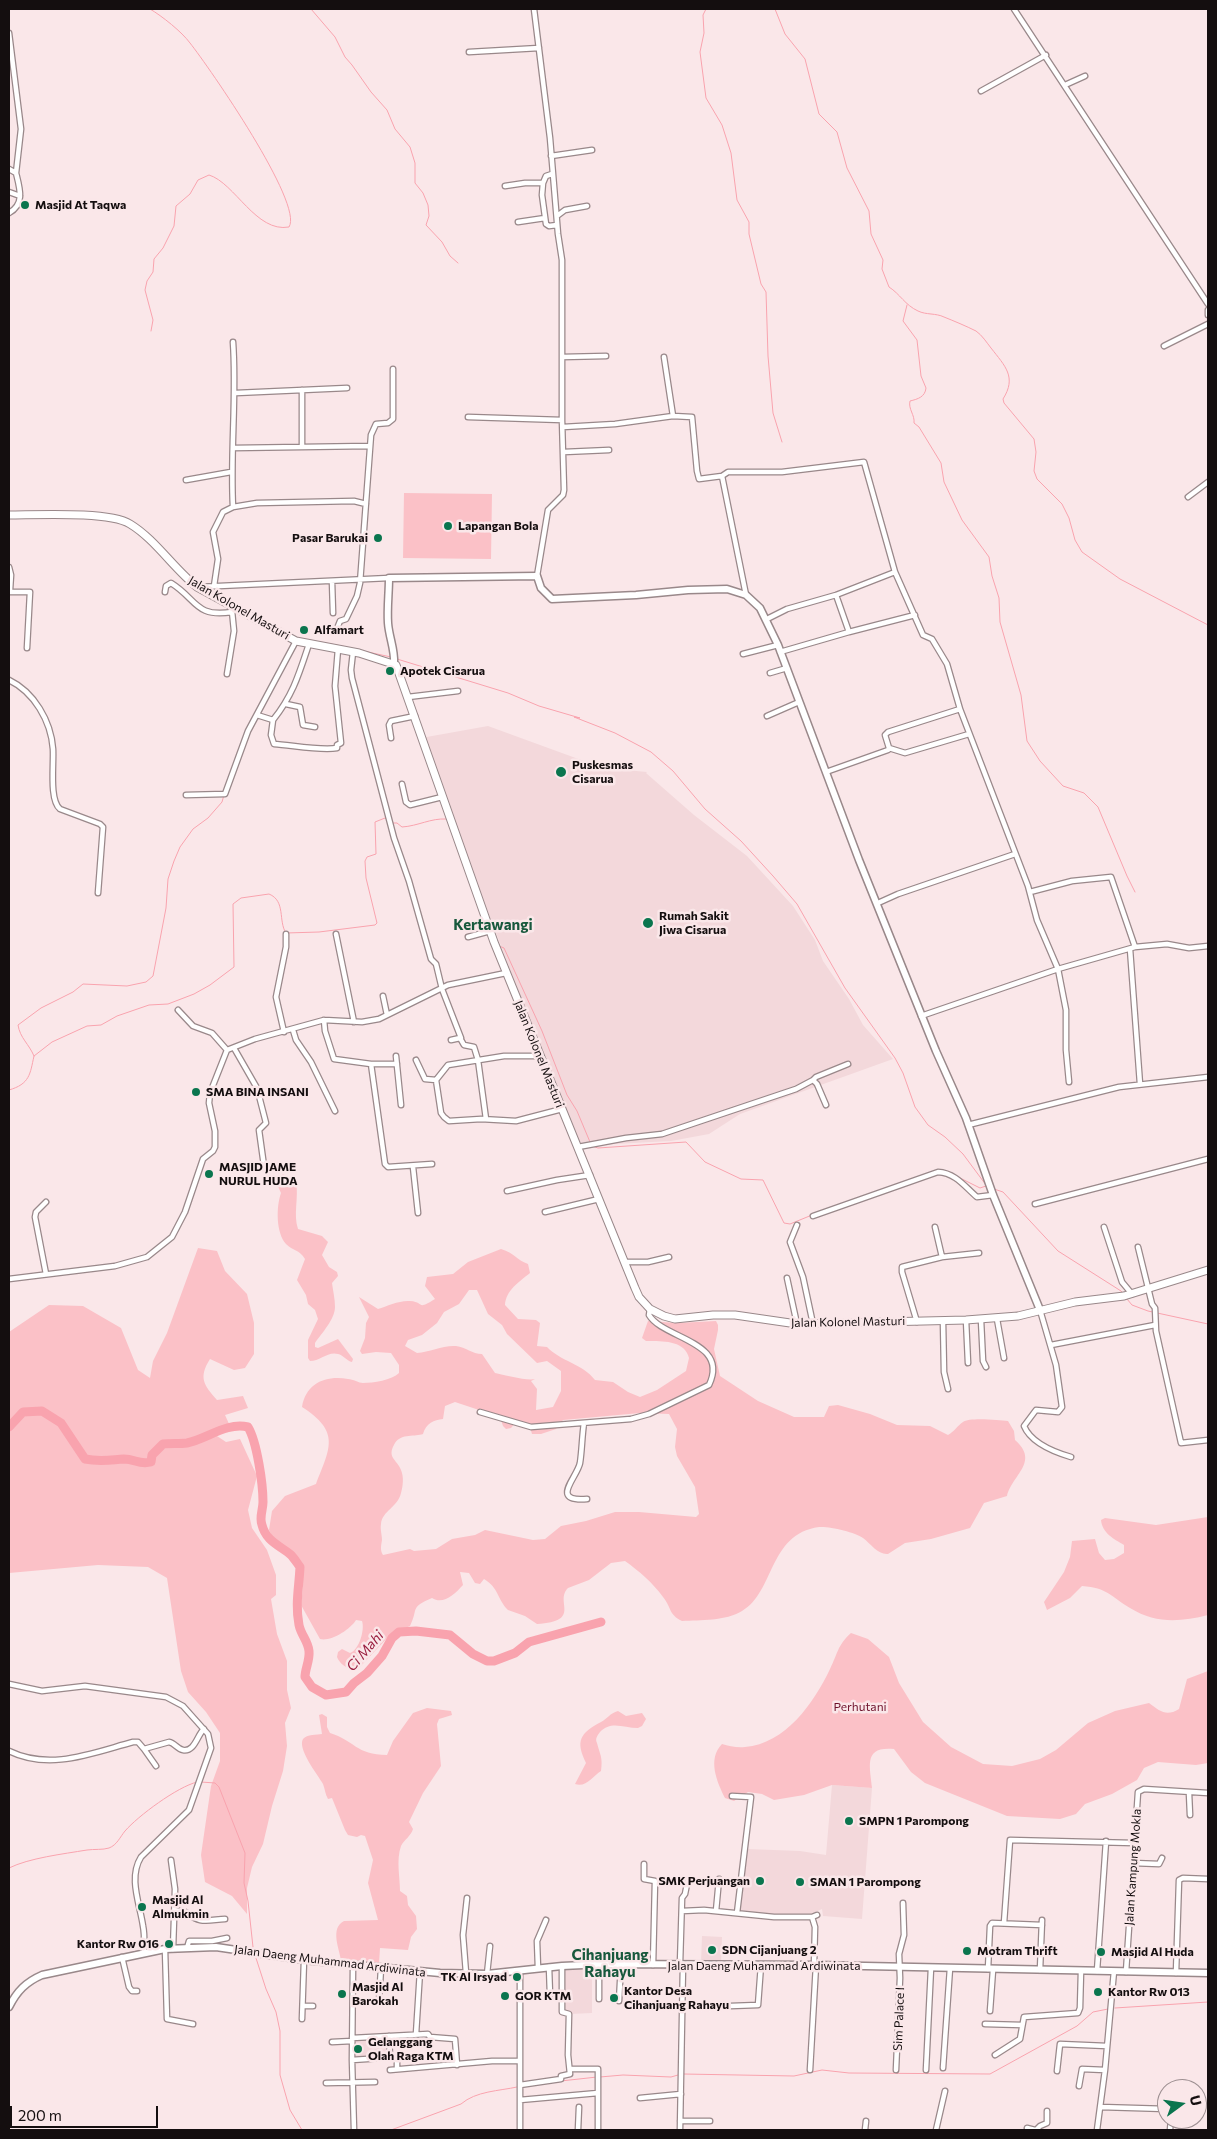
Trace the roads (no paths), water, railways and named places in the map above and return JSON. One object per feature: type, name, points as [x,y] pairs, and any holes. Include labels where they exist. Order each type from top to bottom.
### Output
[{"type":"main road","name":"Jalan Kolonel Masturi","points":[[9,515],[74,515],[122,521],[142,533],[197,587],[232,609],[296,641],[394,660],[399,669],[442,797],[506,973],[624,1262],[639,1297],[650,1309],[675,1319],[735,1315],[797,1324],[997,1319],[1075,1302],[1128,1295],[1208,1270]]},
{"type":"main road","points":[[394,660],[388,621],[388,578],[537,576],[541,588],[546,594],[552,599],[561,600],[688,590],[727,589],[746,595],[760,608],[767,619],[787,668],[921,1016],[968,1125],[991,1189],[1040,1310]]},
{"type":"main road","name":"Jalan Daeng Muhammad Ardiwinata","points":[[9,2006],[19,1990],[30,1981],[42,1975],[164,1949],[216,1947],[304,1960],[381,1968],[487,1974],[599,1964],[815,1965],[1208,1973]]},
{"type":"street","points":[[534,9],[562,260],[562,420],[564,452],[564,493],[548,510],[537,576]]},
{"type":"street","points":[[1014,9],[1208,304]]},
{"type":"street","points":[[9,33],[21,129],[16,174],[20,196],[18,206],[9,214]]},
{"type":"street","points":[[469,52],[539,48]]},
{"type":"street","points":[[981,91],[1046,55]]},
{"type":"street","points":[[1065,85],[1085,76]]},
{"type":"street","points":[[551,156],[592,150]]},
{"type":"street","points":[[9,169],[16,174]]},
{"type":"street","points":[[552,174],[546,176],[542,195],[547,226],[557,225]]},
{"type":"street","points":[[505,186],[543,183]]},
{"type":"street","points":[[9,192],[20,196]]},
{"type":"street","points":[[557,216],[565,210],[587,206]]},
{"type":"street","points":[[518,222],[545,218]]},
{"type":"street","points":[[1208,310],[1208,315]]},
{"type":"street","points":[[1164,346],[1208,324]]},
{"type":"street","points":[[233,507],[231,472],[236,393],[234,342]]},
{"type":"street","points":[[562,357],[606,356]]},
{"type":"street","points":[[664,357],[673,416]]},
{"type":"street","points":[[336,631],[340,622],[346,619],[357,596],[360,580],[371,436],[376,424],[393,419],[393,368]]},
{"type":"street","points":[[236,393],[347,388]]},
{"type":"street","points":[[302,390],[302,447]]},
{"type":"street","points":[[563,426],[615,424],[673,416],[692,417],[696,471],[699,479],[722,476],[725,473],[736,471],[782,472],[864,462],[895,572],[923,635],[932,639],[947,664],[969,734],[1030,892],[1036,920],[1058,969],[1066,1010],[1066,1050],[1069,1082]]},
{"type":"street","points":[[468,417],[562,420]]},
{"type":"street","points":[[233,448],[370,446]]},
{"type":"street","points":[[564,452],[608,450]]},
{"type":"street","points":[[186,480],[231,472]]},
{"type":"street","points":[[722,476],[746,595]]},
{"type":"street","points":[[1188,497],[1208,482]]},
{"type":"street","points":[[214,586],[218,560],[213,532],[223,512],[233,507],[257,503],[354,501],[366,504]]},
{"type":"street","points":[[9,567],[11,575],[9,591],[30,592],[27,648]]},
{"type":"street","points":[[767,619],[787,609],[836,594],[895,572]]},
{"type":"street","points":[[197,587],[388,578]]},
{"type":"street","points":[[332,581],[333,613]]},
{"type":"street","points":[[165,592],[166,586],[171,583],[187,598],[208,612],[220,614],[232,609],[234,631],[227,674]]},
{"type":"street","points":[[836,594],[849,632]]},
{"type":"street","points":[[743,654],[779,648],[915,615]]},
{"type":"street","points":[[186,795],[224,795],[245,736],[296,641]]},
{"type":"street","points":[[309,644],[298,679],[286,704],[273,720],[271,735],[274,744],[313,747],[322,750],[335,748],[340,744],[335,686],[338,649]]},
{"type":"street","points":[[354,652],[351,670],[394,838],[409,881],[431,959],[437,965],[442,989],[464,1046],[474,1047],[478,1060],[486,1119]]},
{"type":"street","points":[[770,673],[787,668]]},
{"type":"street","points":[[9,680],[37,702],[43,715],[53,747],[54,797],[56,806],[102,826],[98,893]]},
{"type":"street","points":[[408,697],[458,691]]},
{"type":"street","points":[[767,716],[799,702]]},
{"type":"street","points":[[286,704],[300,707],[303,725],[315,727]]},
{"type":"street","points":[[889,748],[885,735],[888,732],[960,709]]},
{"type":"street","points":[[257,715],[273,720]]},
{"type":"street","points":[[391,738],[389,723],[415,716]]},
{"type":"street","points":[[826,772],[889,748],[905,753],[969,734]]},
{"type":"street","points":[[402,784],[406,802],[410,805],[442,797]]},
{"type":"street","points":[[878,903],[898,894],[1015,854]]},
{"type":"street","points":[[1030,892],[1072,881],[1111,877],[1132,948],[1140,1084]]},
{"type":"street","points":[[468,937],[490,930]]},
{"type":"street","points":[[284,1032],[276,998],[286,948],[286,934]]},
{"type":"street","points":[[336,934],[354,1022]]},
{"type":"street","points":[[921,1016],[1058,969],[1132,948],[1167,944],[1189,948],[1208,946]]},
{"type":"street","points":[[227,1050],[255,1039],[324,1020],[370,1022],[448,986],[506,973]]},
{"type":"street","points":[[383,996],[387,1015]]},
{"type":"street","points":[[178,1010],[193,1026],[212,1033],[227,1050]]},
{"type":"street","points":[[324,1020],[325,1031],[334,1060],[371,1064],[397,1064]]},
{"type":"street","points":[[293,1030],[296,1040],[304,1049],[335,1111]]},
{"type":"street","points":[[451,1040],[458,1037],[461,1038]]},
{"type":"street","points":[[234,1048],[257,1088],[266,1123],[259,1128],[264,1166]]},
{"type":"street","points":[[9,1280],[115,1266],[147,1257],[172,1237],[185,1212],[203,1159],[215,1147],[215,1131],[209,1103],[210,1093],[227,1050]]},
{"type":"street","points":[[396,1056],[401,1105]]},
{"type":"street","points":[[436,1080],[448,1065],[504,1056],[540,1056]]},
{"type":"street","points":[[416,1060],[424,1079],[436,1080]]},
{"type":"street","points":[[371,1064],[383,1160],[388,1167],[413,1167],[432,1164]]},
{"type":"street","points":[[578,1148],[626,1138],[662,1134],[755,1104],[848,1064]]},
{"type":"street","points":[[968,1125],[1119,1087],[1208,1077]]},
{"type":"street","points":[[436,1080],[444,1117],[450,1121],[486,1119],[519,1121],[562,1109]]},
{"type":"street","points":[[813,1080],[817,1084],[826,1105]]},
{"type":"street","points":[[1035,1204],[1208,1159]]},
{"type":"street","points":[[413,1167],[418,1213]]},
{"type":"street","points":[[813,1216],[938,1172],[945,1172],[958,1179],[977,1197],[991,1189]]},
{"type":"street","points":[[507,1191],[557,1180],[590,1176]]},
{"type":"street","points":[[545,1212],[599,1199]]},
{"type":"street","points":[[46,1202],[36,1212],[35,1218],[46,1274]]},
{"type":"street","points":[[797,1225],[790,1242],[803,1277],[813,1324]]},
{"type":"street","points":[[935,1226],[942,1257]]},
{"type":"street","points":[[1104,1227],[1128,1295]]},
{"type":"street","points":[[1138,1247],[1155,1311],[1156,1325],[1181,1444],[1208,1440]]},
{"type":"street","points":[[917,1322],[902,1267],[942,1257],[979,1253]]},
{"type":"street","points":[[624,1262],[648,1262],[669,1257]]},
{"type":"street","points":[[787,1278],[797,1324]]},
{"type":"street","points":[[480,1412],[531,1427],[641,1417],[709,1385],[713,1367],[706,1353],[696,1344],[656,1322],[649,1315],[650,1309]]},
{"type":"street","points":[[1040,1310],[1059,1376],[1061,1410],[1058,1412],[1036,1410],[1024,1426],[1044,1446],[1053,1452],[1070,1457]]},
{"type":"street","points":[[997,1319],[1004,1358]]},
{"type":"street","points":[[966,1320],[968,1363]]},
{"type":"street","points":[[980,1320],[982,1361],[986,1367]]},
{"type":"street","points":[[943,1321],[944,1372],[948,1389]]},
{"type":"street","points":[[1051,1345],[1156,1325]]},
{"type":"street","points":[[584,1423],[580,1464],[577,1472],[568,1484],[567,1490],[574,1499],[587,1499]]},
{"type":"street","points":[[9,1684],[42,1691],[85,1686],[166,1697],[183,1706],[210,1738],[211,1748],[191,1805],[184,1817],[141,1857],[136,1866],[136,1895],[143,1924],[144,1953]]},
{"type":"street","points":[[144,1749],[170,1742],[174,1743],[180,1750],[186,1750],[195,1745],[200,1733],[204,1729]]},
{"type":"street","points":[[9,1751],[43,1760],[57,1761],[138,1742],[156,1766]]},
{"type":"street","name":"Jalan Kampung Mokla","points":[[1126,1972],[1138,1792],[1144,1789],[1189,1793]]},
{"type":"street","points":[[1190,1815],[1189,1793],[1208,1793]]},
{"type":"street","points":[[732,1796],[751,1797],[737,1913]]},
{"type":"street","points":[[1004,1923],[1010,1840],[1134,1843]]},
{"type":"street","points":[[1097,1971],[1106,1841]]},
{"type":"street","points":[[1133,1862],[1159,1864],[1162,1858]]},
{"type":"street","points":[[171,1860],[175,1888],[173,1949]]},
{"type":"street","points":[[644,1864],[644,1880],[655,1881],[652,1965]]},
{"type":"street","points":[[1176,1973],[1179,1880],[1184,1878],[1208,1879]]},
{"type":"street","points":[[680,2130],[682,1964],[680,1913],[688,1879]]},
{"type":"street","points":[[716,1911],[719,1880]]},
{"type":"street","points":[[466,1973],[463,1935],[467,1898]]},
{"type":"street","name":"Sim Palace I","points":[[896,2070],[900,1946],[904,1935],[903,1902]]},
{"type":"street","points":[[175,1911],[186,1911],[202,1921],[225,1919]]},
{"type":"street","points":[[682,1911],[716,1911],[774,1917],[815,1916],[815,1965],[810,2070]]},
{"type":"street","points":[[538,1968],[537,1941],[546,1920]]},
{"type":"street","points":[[990,2011],[992,1922],[1042,1922],[1040,1970]]},
{"type":"street","points":[[187,1948],[189,1942],[226,1938]]},
{"type":"street","points":[[487,1974],[490,1946]]},
{"type":"street","points":[[164,1949],[167,2019],[193,2024]]},
{"type":"street","points":[[122,1957],[126,1981],[132,1991],[136,1991]]},
{"type":"street","points":[[302,2020],[304,1960]]},
{"type":"street","points":[[599,1964],[599,1999]]},
{"type":"street","points":[[619,2001],[621,1964]]},
{"type":"street","points":[[352,1965],[354,2130]]},
{"type":"street","points":[[703,2007],[758,2005],[761,1965]]},
{"type":"street","points":[[520,2085],[561,2079],[561,2076],[570,2074],[568,2013],[562,2012],[562,1966]]},
{"type":"street","points":[[549,1967],[550,1995]]},
{"type":"street","points":[[379,2001],[381,1968]]},
{"type":"street","points":[[926,2070],[931,1968]]},
{"type":"street","points":[[943,2068],[950,1968]]},
{"type":"street","points":[[416,2034],[420,1971]]},
{"type":"street","points":[[520,1971],[520,2130]]},
{"type":"street","points":[[995,2055],[1019,2041],[1023,2018],[1026,2016],[1078,2013],[1080,2008],[1081,1971]]},
{"type":"street","points":[[1096,2130],[1105,2070],[1114,1971]]},
{"type":"street","points":[[302,2006],[313,2006]]},
{"type":"street","points":[[984,2024],[1022,2026]]},
{"type":"street","points":[[332,2042],[428,2034],[430,2037],[456,2040],[457,2065]]},
{"type":"street","points":[[389,2036],[390,2058]]},
{"type":"street","points":[[1057,2071],[1060,2044],[1107,2046]]},
{"type":"street","points":[[352,2060],[396,2057],[397,2069]]},
{"type":"street","points":[[390,2070],[492,2061],[520,2061]]},
{"type":"street","points":[[570,2069],[598,2070],[598,2130]]},
{"type":"street","points":[[1079,2086],[1082,2069],[1105,2070]]},
{"type":"street","points":[[326,2083],[375,2082]]},
{"type":"street","points":[[936,2130],[945,2091]]},
{"type":"street","points":[[520,2100],[598,2093]]},
{"type":"street","points":[[640,2098],[680,2094]]},
{"type":"street","points":[[578,2130],[579,2107]]},
{"type":"street","points":[[1100,2107],[1157,2109]]},
{"type":"street","points":[[1027,2128],[1035,2130],[1047,2123],[1047,2111]]},
{"type":"street","points":[[680,2121],[710,2121]]},
{"type":"street","points":[[866,2121],[866,2130]]},
{"type":"waterway","points":[[150,9],[172,24],[186,39],[216,79],[269,165],[283,192],[290,213],[289,227],[277,227],[266,223],[256,215],[219,180],[209,175],[198,180],[190,194],[176,206],[174,226],[163,248],[154,259],[153,272],[147,281],[145,290],[153,320],[151,331]]},
{"type":"waterway","points":[[311,9],[335,37],[345,57],[387,110],[395,129],[410,147],[415,163],[415,183],[423,193],[428,205],[429,216],[426,225],[442,242],[450,256],[458,263]]},
{"type":"waterway","points":[[706,9],[703,15],[704,33],[700,52],[706,98],[722,125],[731,153],[737,200],[749,222],[749,234],[761,284],[766,292],[768,356],[773,413],[782,442]]},
{"type":"waterway","points":[[775,9],[785,34],[805,59],[819,114],[837,132],[847,168],[869,211],[871,234],[883,260],[882,269],[889,287],[918,311],[941,316],[976,331],[1001,360],[1008,372],[1009,378],[1009,384],[1003,399],[1004,403],[1034,439],[1036,452],[1034,471],[1037,479],[1062,504],[1069,518],[1075,540],[1082,552],[1120,579],[1208,625]]},
{"type":"waterway","points":[[907,305],[903,321],[917,340],[921,376],[926,388],[923,396],[910,401],[914,423],[919,427],[941,463],[944,482],[962,520],[989,557],[992,576],[999,598],[1000,622],[1021,695],[1027,741],[1040,761],[1063,786],[1084,793],[1098,807],[1135,892]]},
{"type":"waterway","points":[[299,638],[347,647]]},
{"type":"waterway","points":[[363,651],[391,657]]},
{"type":"waterway","points":[[397,659],[508,693],[539,706],[580,718],[574,717],[615,733],[651,752],[673,771],[705,809],[741,841],[797,904],[845,988],[895,1058],[903,1073],[915,1107],[928,1125],[945,1137],[963,1154],[986,1185]]},
{"type":"waterway","points":[[228,779],[244,736]]},
{"type":"waterway","points":[[34,1056],[18,1025],[41,1008],[73,992],[83,984],[127,986],[146,982],[153,976],[166,908],[168,879],[174,861],[180,847],[193,829],[208,818],[222,802],[224,795]]},
{"type":"waterway","points":[[9,1090],[21,1085],[28,1078],[34,1056],[52,1042],[87,1026],[101,1025],[117,1016],[149,1005],[168,1004],[194,994],[234,967],[233,904],[241,898],[269,894],[274,897],[280,906],[282,923],[286,933],[319,932],[375,925],[377,923],[366,878],[365,861],[367,857],[376,854],[375,822],[385,818],[387,820]]},
{"type":"waterway","points":[[393,823],[397,823],[402,827],[446,819]]},
{"type":"waterway","points":[[499,946],[504,948],[542,1031],[567,1095],[577,1111],[590,1142]]},
{"type":"waterway","points":[[592,1146],[598,1148],[686,1142],[705,1162],[741,1179],[763,1180],[784,1223],[790,1224],[812,1215]]},
{"type":"waterway","points":[[940,1170],[953,1174]]},
{"type":"waterway","points":[[958,1177],[980,1188],[986,1186]]},
{"type":"waterway","points":[[994,1189],[1003,1192],[1058,1251],[1124,1294]]},
{"type":"waterway","points":[[1127,1299],[1132,1305],[1148,1311],[1208,1324]]},
{"type":"waterway","name":"Ci Mahi","points":[[9,1427],[23,1412],[42,1411],[61,1423],[85,1459],[100,1461],[124,1459],[143,1463],[151,1462],[152,1455],[163,1444],[187,1443],[224,1429],[240,1426],[248,1427],[257,1453],[261,1474],[263,1502],[261,1522],[270,1539],[291,1555],[300,1567],[297,1603],[298,1617],[300,1629],[309,1651],[305,1677],[312,1687],[326,1695],[346,1692],[367,1673],[382,1656],[392,1638],[399,1632],[416,1631],[450,1635],[473,1654],[487,1661],[494,1661],[515,1653],[529,1642],[601,1622]]},
{"type":"waterway","points":[[9,1868],[46,1857],[112,1847],[125,1831],[148,1810],[179,1790],[197,1782]]},
{"type":"waterway","points":[[201,1782],[215,1783],[219,1787],[245,1853],[244,1883],[253,1947]]},
{"type":"waterway","points":[[255,1955],[276,2012],[280,2031],[280,2075],[290,2110],[302,2130]]},
{"type":"waterway","points":[[1115,2008],[1208,2002]]},
{"type":"waterway","points":[[683,2074],[794,2076],[822,2070],[849,2073],[990,2074],[1077,2026],[1093,2012],[1108,2009]]},
{"type":"waterway","points":[[600,2077],[623,2075],[671,2077],[678,2075]]},
{"type":"waterway","points":[[561,2081],[597,2077]]},
{"type":"waterway","points":[[391,2130],[461,2104],[474,2096],[517,2087]]},
{"type":"place","name":"Masjid At Taqwa","points":[[25,205]]},
{"type":"place","name":"Lapangan Bola","points":[[448,526]]},
{"type":"place","name":"Pasar Barukai","points":[[378,538]]},
{"type":"place","name":"Alfamart","points":[[304,630]]},
{"type":"place","name":"Apotek Cisarua","points":[[390,671]]},
{"type":"place","name":"Puskesmas Cisarua","points":[[561,772]]},
{"type":"place","name":"Rumah Sakit Jiwa Cisarua","points":[[648,923]]},
{"type":"place","name":"SMA BINA INSANI","points":[[196,1092]]},
{"type":"place","name":"MASJID JAME NURUL HUDA","points":[[209,1174]]},
{"type":"place","name":"SMPN 1 Parompong","points":[[849,1821]]},
{"type":"place","name":"SMK Perjuangan","points":[[760,1881]]},
{"type":"place","name":"SMAN 1 Parompong","points":[[800,1882]]},
{"type":"place","name":"Masjid Al Almukmin","points":[[142,1907]]},
{"type":"place","name":"Kantor Rw 016","points":[[169,1944]]},
{"type":"place","name":"SDN Cijanjuang 2","points":[[712,1950]]},
{"type":"place","name":"Motram Thrift","points":[[967,1951]]},
{"type":"place","name":"Masjid Al Huda","points":[[1101,1952]]},
{"type":"place","name":"TK Al Irsyad","points":[[517,1977]]},
{"type":"place","name":"Kantor Rw 013","points":[[1098,1992]]},
{"type":"place","name":"Masjid Al Barokah","points":[[342,1994]]},
{"type":"place","name":"GOR KTM","points":[[505,1996]]},
{"type":"place","name":"Kantor Desa Cihanjuang Rahayu","points":[[614,1998]]},
{"type":"place","name":"Gelanggang Olah Raga KTM","points":[[358,2049]]},
{"type":"district","name":"Kertawangi","points":[[493,925]]},
{"type":"district","name":"Cihanjuang Rahayu","points":[[610,1964]]},
{"type":"park label","name":"Perhutani","points":[[860,1707]]}]
